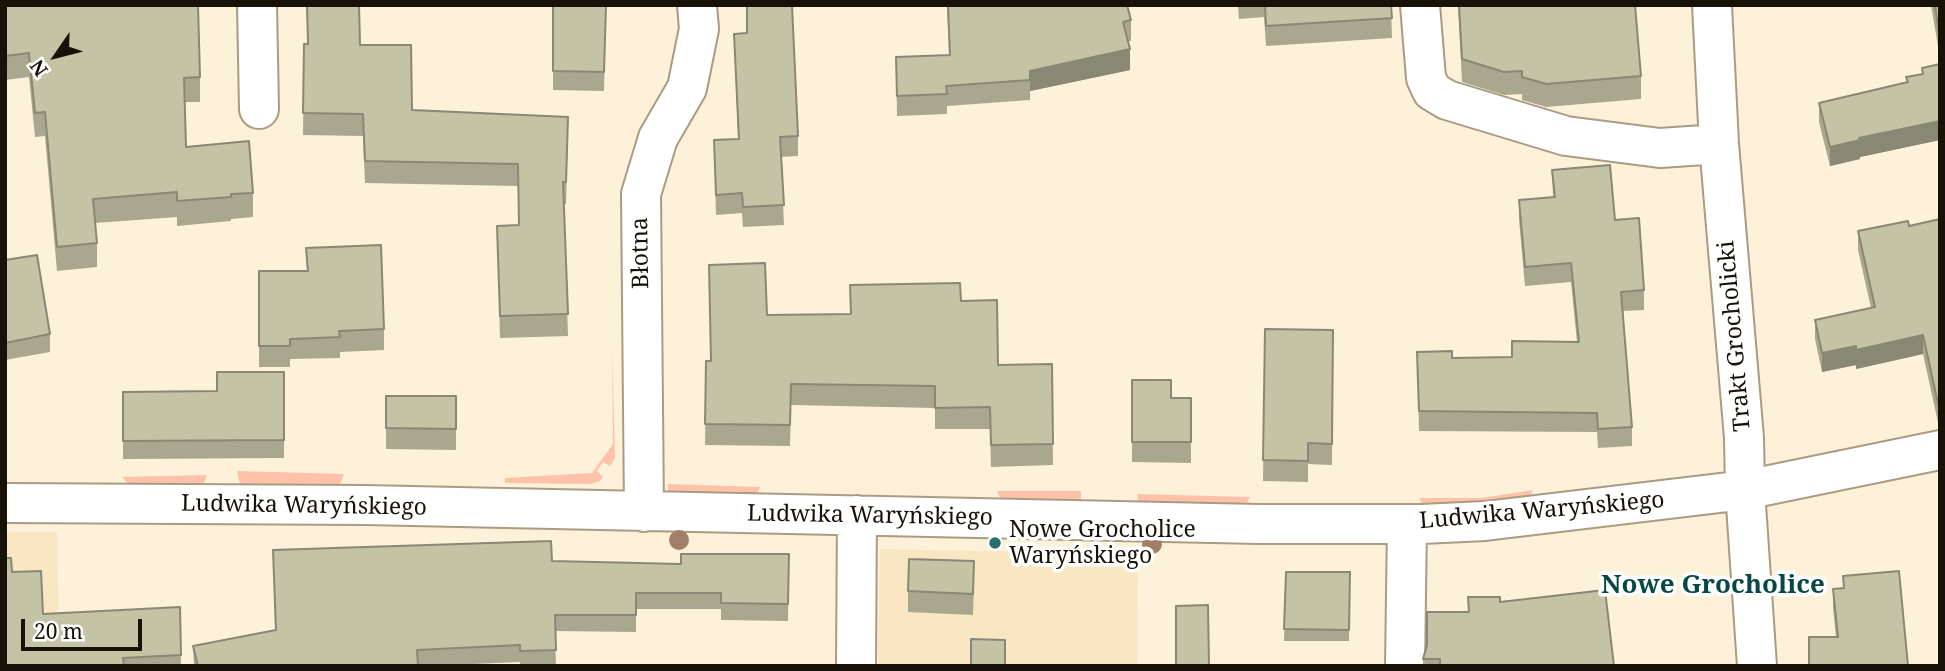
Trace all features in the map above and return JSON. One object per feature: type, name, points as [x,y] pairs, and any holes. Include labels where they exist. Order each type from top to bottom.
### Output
[{"type":"street","points":[[257,5],[260,109]]},
{"type":"street","name":"Błotna","points":[[644,512],[641,194],[658,138],[687,88],[699,29],[697,5]]},
{"type":"street","points":[[1420,5],[1426,78],[1432,91],[1447,100],[1566,136],[1660,148],[1719,145]]},
{"type":"street","name":"Trakt Grocholicki","points":[[1712,5],[1719,145],[1744,438],[1745,490],[1758,666]]},
{"type":"street","name":"Ludwika Waryńskiego","points":[[5,503],[364,505],[1259,524],[1407,524],[1498,520],[1745,490],[1940,450]]},
{"type":"street","points":[[856,666],[857,515]]},
{"type":"street","points":[[1405,666],[1407,524]]},
{"type":"shaded area","points":[[612,347],[615,458],[610,466],[603,462],[597,471],[603,477],[600,481],[591,484],[505,483],[505,478],[592,473],[613,444]]},
{"type":"shaded area","points":[[237,471],[344,474],[339,487],[240,485]]},
{"type":"shaded area","points":[[207,475],[203,485],[128,484],[122,477]]},
{"type":"shaded area","points":[[668,484],[760,487],[757,495],[668,493]]},
{"type":"shaded area","points":[[1533,490],[1530,498],[1425,508],[1419,498],[1482,498]]},
{"type":"shaded area","points":[[997,491],[1081,491],[1081,501],[1001,500]]},
{"type":"shaded area","points":[[1138,494],[1250,497],[1246,505],[1137,502]]},
{"type":"shaded area","points":[[5,532],[57,532],[59,629],[5,666]]},
{"type":"shaded area","points":[[880,549],[1138,554],[1137,666],[878,666]]},
{"type":"building","points":[[5,5],[198,5],[200,77],[184,78],[186,147],[249,141],[253,193],[177,201],[177,192],[93,199],[97,243],[57,247],[45,112],[35,113],[29,53],[5,56]]},
{"type":"building","points":[[307,5],[359,5],[360,45],[411,45],[412,110],[568,117],[566,182],[563,182],[568,314],[500,316],[497,226],[519,225],[518,164],[365,161],[363,114],[303,113],[304,44],[308,44]]},
{"type":"building","points":[[553,5],[606,5],[604,72],[553,71]]},
{"type":"building","points":[[747,5],[792,5],[798,136],[780,137],[784,205],[743,207],[742,193],[716,195],[714,140],[739,139],[734,34],[747,33]]},
{"type":"building","points":[[948,5],[1127,5],[1131,20],[1123,22],[1130,49],[1030,71],[1030,80],[946,86],[947,94],[897,96],[896,57],[950,55]]},
{"type":"building","points":[[1265,5],[1391,5],[1392,18],[1266,26]]},
{"type":"building","points":[[1459,5],[1635,5],[1641,76],[1546,84],[1522,77],[1522,71],[1504,72],[1462,59]]},
{"type":"building","points":[[1935,5],[1940,5],[1940,33],[1939,33]]},
{"type":"building","points":[[1940,64],[1940,121],[1830,147],[1819,103],[1908,82],[1906,77],[1923,74],[1922,68]]},
{"type":"building","points":[[1610,165],[1615,220],[1639,218],[1644,290],[1621,292],[1632,427],[1598,429],[1597,413],[1419,411],[1417,352],[1452,351],[1452,358],[1512,357],[1512,341],[1579,342],[1571,263],[1525,267],[1519,200],[1555,197],[1552,170]]},
{"type":"building","points":[[1940,219],[1939,408],[1923,335],[1856,350],[1856,346],[1822,353],[1815,320],[1875,307],[1858,231],[1908,221],[1909,226]]},
{"type":"building","points":[[381,245],[384,329],[339,331],[340,337],[290,339],[290,346],[259,346],[259,271],[308,271],[306,248]]},
{"type":"building","points":[[37,255],[50,334],[5,343],[5,260]]},
{"type":"building","points":[[765,263],[767,315],[851,314],[850,285],[960,283],[961,301],[997,300],[998,365],[1052,364],[1053,444],[991,445],[990,407],[935,408],[935,386],[791,384],[790,425],[705,424],[706,361],[711,361],[709,265]]},
{"type":"building","points":[[1265,329],[1333,330],[1332,444],[1308,443],[1308,461],[1263,460]]},
{"type":"building","points":[[217,372],[284,372],[284,440],[123,441],[123,392],[217,391]]},
{"type":"building","points":[[1132,380],[1171,380],[1171,398],[1191,398],[1191,442],[1132,442]]},
{"type":"building","points":[[386,396],[456,396],[456,429],[386,428]]},
{"type":"building","points":[[551,541],[552,561],[681,564],[681,554],[789,554],[788,604],[721,603],[721,593],[636,593],[636,615],[555,615],[556,650],[520,651],[520,645],[417,650],[418,666],[198,666],[193,646],[276,630],[273,550]]},
{"type":"building","points":[[5,558],[11,558],[12,572],[41,571],[43,614],[180,607],[181,655],[123,658],[124,666],[5,666]]},
{"type":"building","points":[[909,559],[974,561],[973,594],[908,591]]},
{"type":"building","points":[[1899,571],[1908,666],[1809,666],[1809,637],[1838,637],[1833,589],[1844,588],[1843,576]]},
{"type":"building","points":[[1286,572],[1350,572],[1349,630],[1284,629]]},
{"type":"building","points":[[1605,590],[1614,666],[1440,666],[1440,659],[1423,659],[1427,645],[1427,612],[1469,612],[1468,597],[1500,597],[1500,602]]},
{"type":"building","points":[[1208,605],[1209,666],[1176,666],[1176,606]]},
{"type":"building","points":[[971,639],[1005,640],[1005,666],[971,666]]},
{"type":"place","name":"Nowe Grocholice Waryńskiego","points":[[995,543]]},
{"type":"district","name":"Nowe Grocholice","points":[[1713,586]]}]
